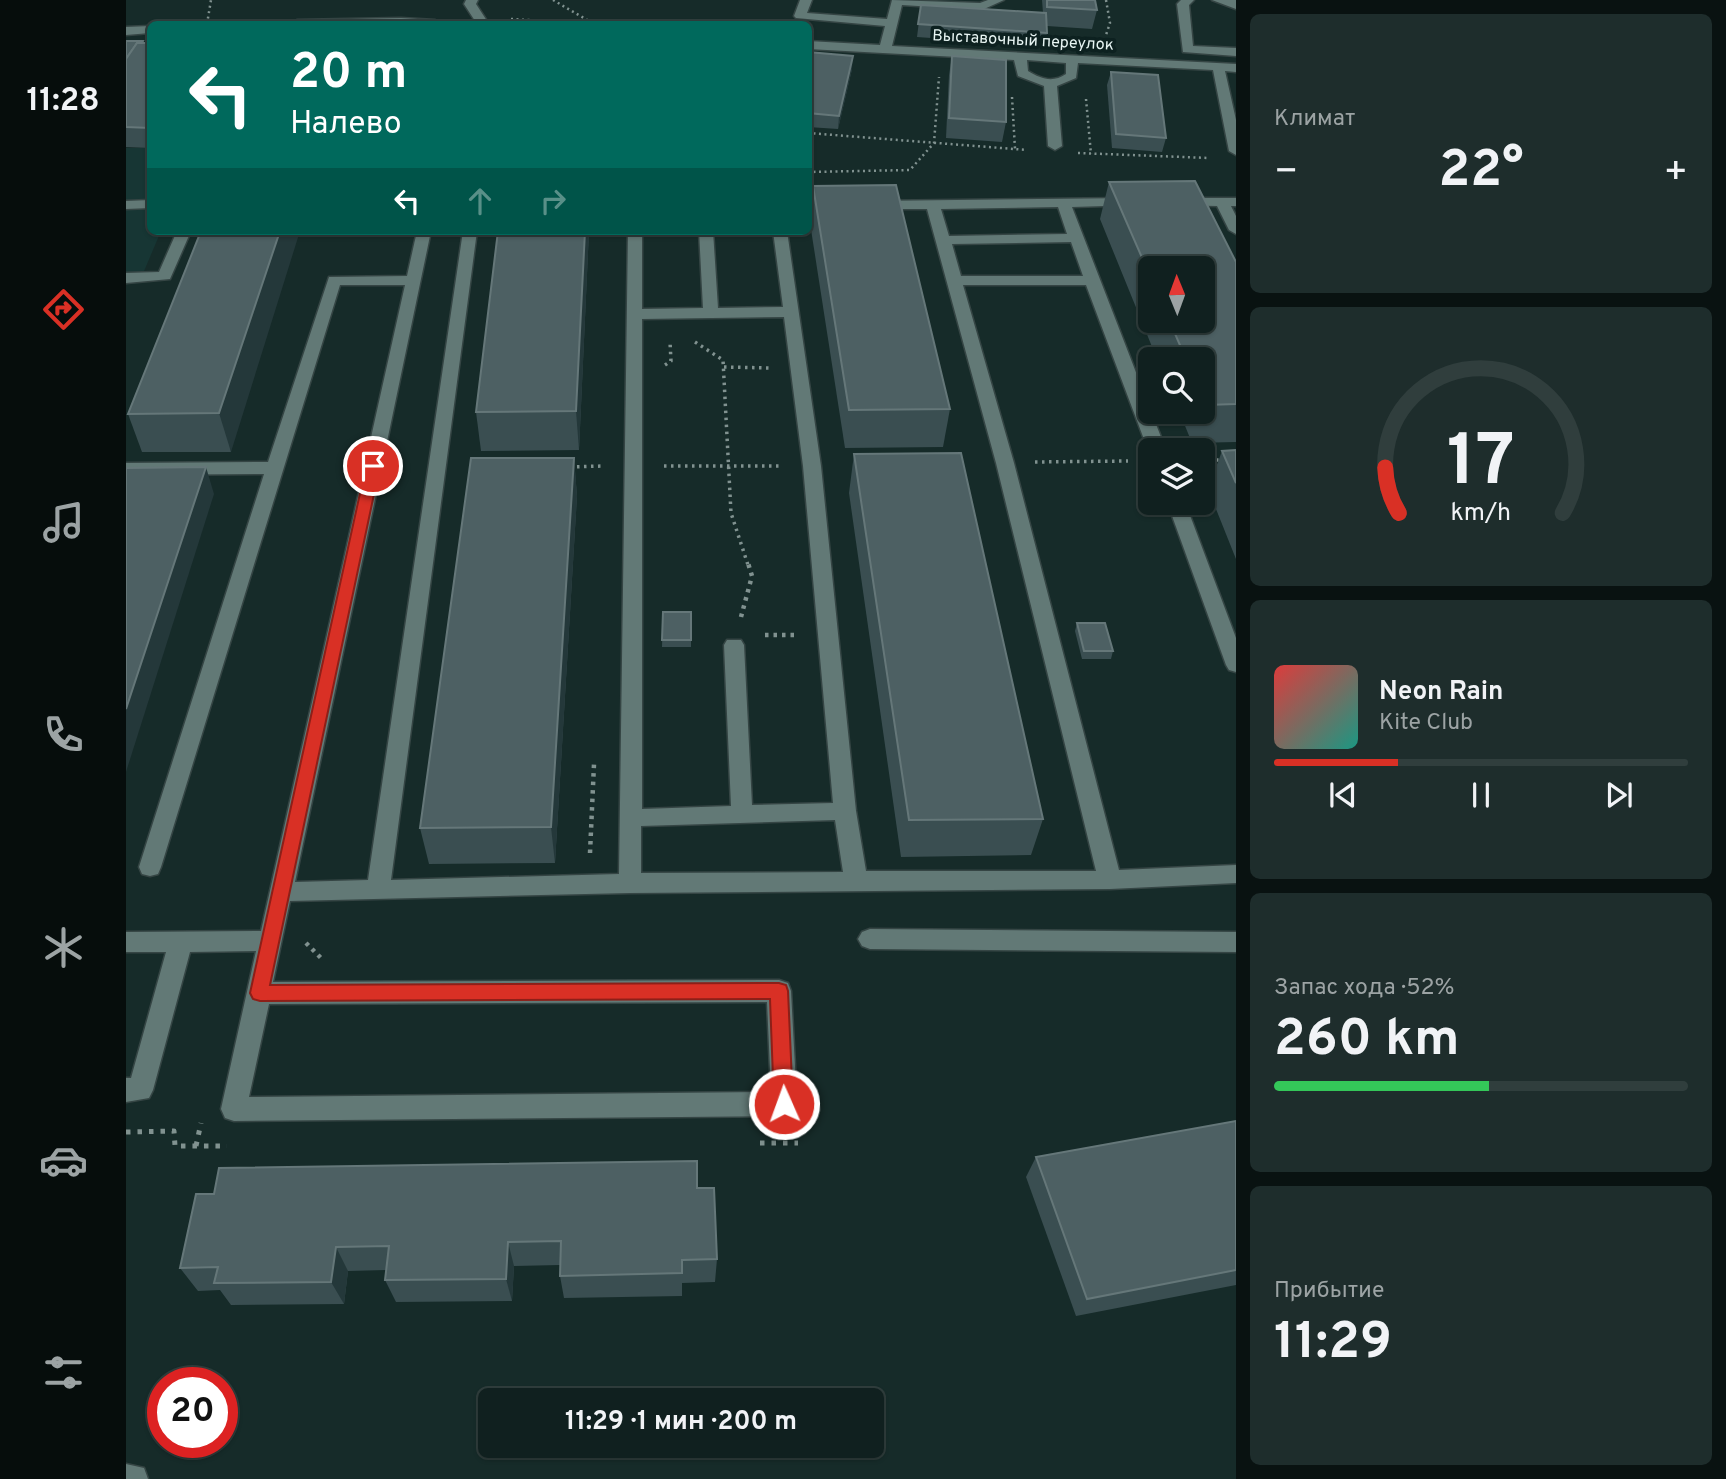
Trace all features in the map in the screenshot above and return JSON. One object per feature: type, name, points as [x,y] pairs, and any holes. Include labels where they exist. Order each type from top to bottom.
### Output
[{"type":"street","points":[[472,0],[470,4],[481,21]]},
{"type":"street","points":[[806,0],[800,16],[891,23]]},
{"type":"street","points":[[885,49],[897,1],[982,7],[998,0]]},
{"type":"street","points":[[1188,0],[1183,4],[1187,49],[1236,52]]},
{"type":"street","points":[[1218,0],[1235,2],[1236,6]]},
{"type":"street","points":[[126,30],[147,30]]},
{"type":"street","name":"Выставочный переулок","points":[[812,45],[1236,68]]},
{"type":"street","points":[[1020,57],[1022,73],[1034,80],[1050,84],[1065,82],[1072,75],[1072,60]]},
{"type":"street","points":[[1218,67],[1236,151]]},
{"type":"street","points":[[1050,84],[1060,149]]},
{"type":"street","points":[[864,205],[1142,202]]},
{"type":"street","points":[[1169,202],[1229,202],[1236,230]]},
{"type":"street","points":[[1063,203],[1152,438]]},
{"type":"street","points":[[126,205],[147,204]]},
{"type":"street","points":[[933,204],[1009,476],[1110,880]]},
{"type":"street","points":[[126,278],[165,276],[182,235]]},
{"type":"street","points":[[260,993],[779,991],[784,1104],[234,1109],[271,941],[293,891],[423,235]]},
{"type":"street","points":[[377,890],[469,235]]},
{"type":"street","points":[[630,883],[635,235]]},
{"type":"street","points":[[706,235],[711,313]]},
{"type":"street","points":[[781,235],[811,466],[845,811],[856,881]]},
{"type":"street","points":[[943,240],[1077,238]]},
{"type":"street","points":[[150,867],[334,280],[412,281]]},
{"type":"street","points":[[954,281],[1092,280]]},
{"type":"street","points":[[635,314],[791,312]]},
{"type":"street","points":[[126,469],[275,468]]},
{"type":"street","points":[[1181,515],[1236,665]]},
{"type":"street","points":[[735,640],[742,815]]},
{"type":"street","points":[[630,818],[845,811]]},
{"type":"street","points":[[293,891],[630,883],[1110,880],[1236,874]]},
{"type":"street","points":[[870,939],[1236,942]]},
{"type":"street","points":[[126,942],[271,941]]},
{"type":"street","points":[[126,1090],[140,1090],[181,942]]},
{"type":"street","points":[[126,1479],[132,1479]]},
{"type":"path","points":[[208,21],[211,0]]},
{"type":"path","points":[[552,0],[590,21]]},
{"type":"path","points":[[812,172],[910,170],[934,143],[941,60],[939,52]]},
{"type":"path","points":[[1012,89],[1015,149]]},
{"type":"path","points":[[1085,93],[1091,154]]},
{"type":"path","points":[[812,133],[1028,150]]},
{"type":"path","points":[[1060,149],[1091,154],[1202,158]]},
{"type":"path","points":[[692,341],[723,360],[731,513],[752,576],[735,640],[828,635]]},
{"type":"path","points":[[602,453],[602,466]]},
{"type":"path","points":[[1215,460],[1225,460]]},
{"type":"path","points":[[564,467],[811,466]]},
{"type":"path","points":[[588,860],[591,850],[594,754]]},
{"type":"path","points":[[293,891],[297,925],[306,943],[329,966]]},
{"type":"shaded area","points":[[126,148],[147,148],[147,235],[159,235],[139,283],[126,284]]},
{"type":"building","points":[[1047,0],[1095,0],[1097,10],[1047,7]]},
{"type":"building","points":[[921,5],[1046,13],[1047,33],[918,24]]},
{"type":"building","points":[[126,41],[143,41],[137,43],[126,59]]},
{"type":"building","points":[[137,43],[147,43],[147,128],[126,127],[126,59]]},
{"type":"building","points":[[812,52],[853,56],[839,116],[812,113]]},
{"type":"building","points":[[952,56],[1006,60],[1006,122],[949,118]]},
{"type":"building","points":[[1111,72],[1158,75],[1166,138],[1116,134]]},
{"type":"building","points":[[1195,181],[1236,262],[1236,404],[1215,405],[1215,347],[1181,347],[1175,333],[1215,333],[1215,256],[1141,256],[1109,182]]},
{"type":"building","points":[[896,185],[950,409],[849,410],[813,186]]},
{"type":"building","points":[[199,235],[279,235],[219,413],[128,414]]},
{"type":"building","points":[[498,235],[585,235],[576,411],[476,412]]},
{"type":"building","points":[[1236,450],[1236,483],[1222,451]]},
{"type":"building","points":[[961,453],[1043,819],[909,820],[854,454]]},
{"type":"building","points":[[471,458],[574,458],[551,827],[420,828]]},
{"type":"building","points":[[206,467],[126,709],[126,468]]},
{"type":"building","points":[[663,612],[691,612],[691,640],[662,640]]},
{"type":"building","points":[[1077,623],[1105,623],[1113,651],[1084,651]]},
{"type":"building","points":[[1236,1121],[1236,1270],[1087,1299],[1036,1157]]},
{"type":"building","points":[[697,1161],[697,1188],[714,1188],[717,1259],[682,1260],[682,1273],[560,1276],[561,1241],[508,1242],[506,1279],[385,1280],[389,1246],[336,1247],[331,1282],[214,1283],[218,1267],[180,1268],[196,1194],[214,1194],[219,1168]]},
{"type":"route","points":[[373,466],[260,993],[779,991],[784,1104]]}]
